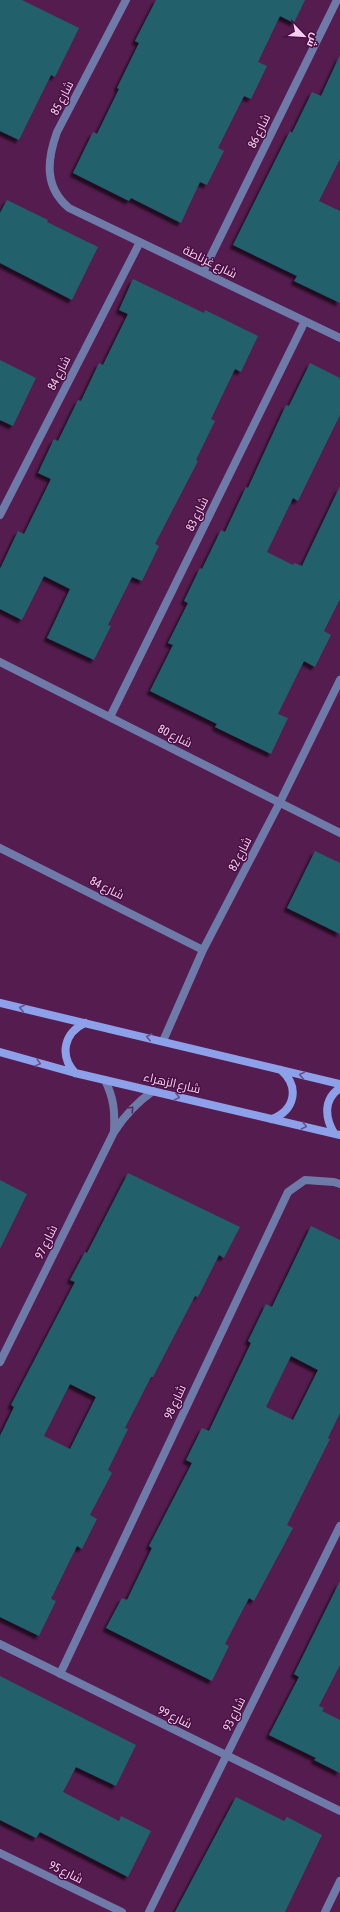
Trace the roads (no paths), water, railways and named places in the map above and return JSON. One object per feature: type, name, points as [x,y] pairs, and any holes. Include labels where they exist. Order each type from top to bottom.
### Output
[{"type":"street","name":"شارع 85","points":[[69,208],[59,200],[53,186],[50,169],[50,151],[58,132],[126,0]]},
{"type":"street","name":"شارع 86","points":[[203,272],[337,0]]},
{"type":"street","name":"شارع غرناطة","points":[[69,208],[340,338]]},
{"type":"street","name":"شارع 84","points":[[0,515],[140,242]]},
{"type":"street","name":"شارع 83","points":[[110,717],[305,321]]},
{"type":"street","name":"شارع 80","points":[[0,662],[340,832]]},
{"type":"street","name":"شارع 82","points":[[163,1040],[204,950],[280,802],[340,680]]},
{"type":"street","name":"شارع 84","points":[[0,848],[204,950]]},
{"type":"street","points":[[0,1003],[163,1040],[340,1084]]},
{"type":"street","points":[[75,1073],[69,1066],[66,1058],[67,1040],[78,1027],[85,1023]]},
{"type":"street","name":"شارع الزهراء","points":[[0,1052],[75,1073],[337,1134]]},
{"type":"street","points":[[272,1119],[280,1116],[287,1110],[293,1093],[292,1084],[288,1076],[281,1070]]},
{"type":"street","name":"شارع 97","points":[[105,1080],[112,1095],[114,1132]]},
{"type":"street","points":[[337,1134],[329,1125],[327,1116],[331,1097],[340,1088]]},
{"type":"street","name":"شارع 97","points":[[0,1362],[114,1132],[137,1103],[153,1091]]},
{"type":"street","name":"شارع 98","points":[[60,1674],[288,1192],[305,1180],[334,1182],[340,1184]]},
{"type":"street","name":"شارع 93","points":[[149,1912],[340,1526]]},
{"type":"street","name":"شارع 99","points":[[0,1644],[340,1811]]},
{"type":"street","name":"شارع 95","points":[[0,1853],[122,1912]]},
{"type":"street","points":[[325,1912],[340,1881]]}]
